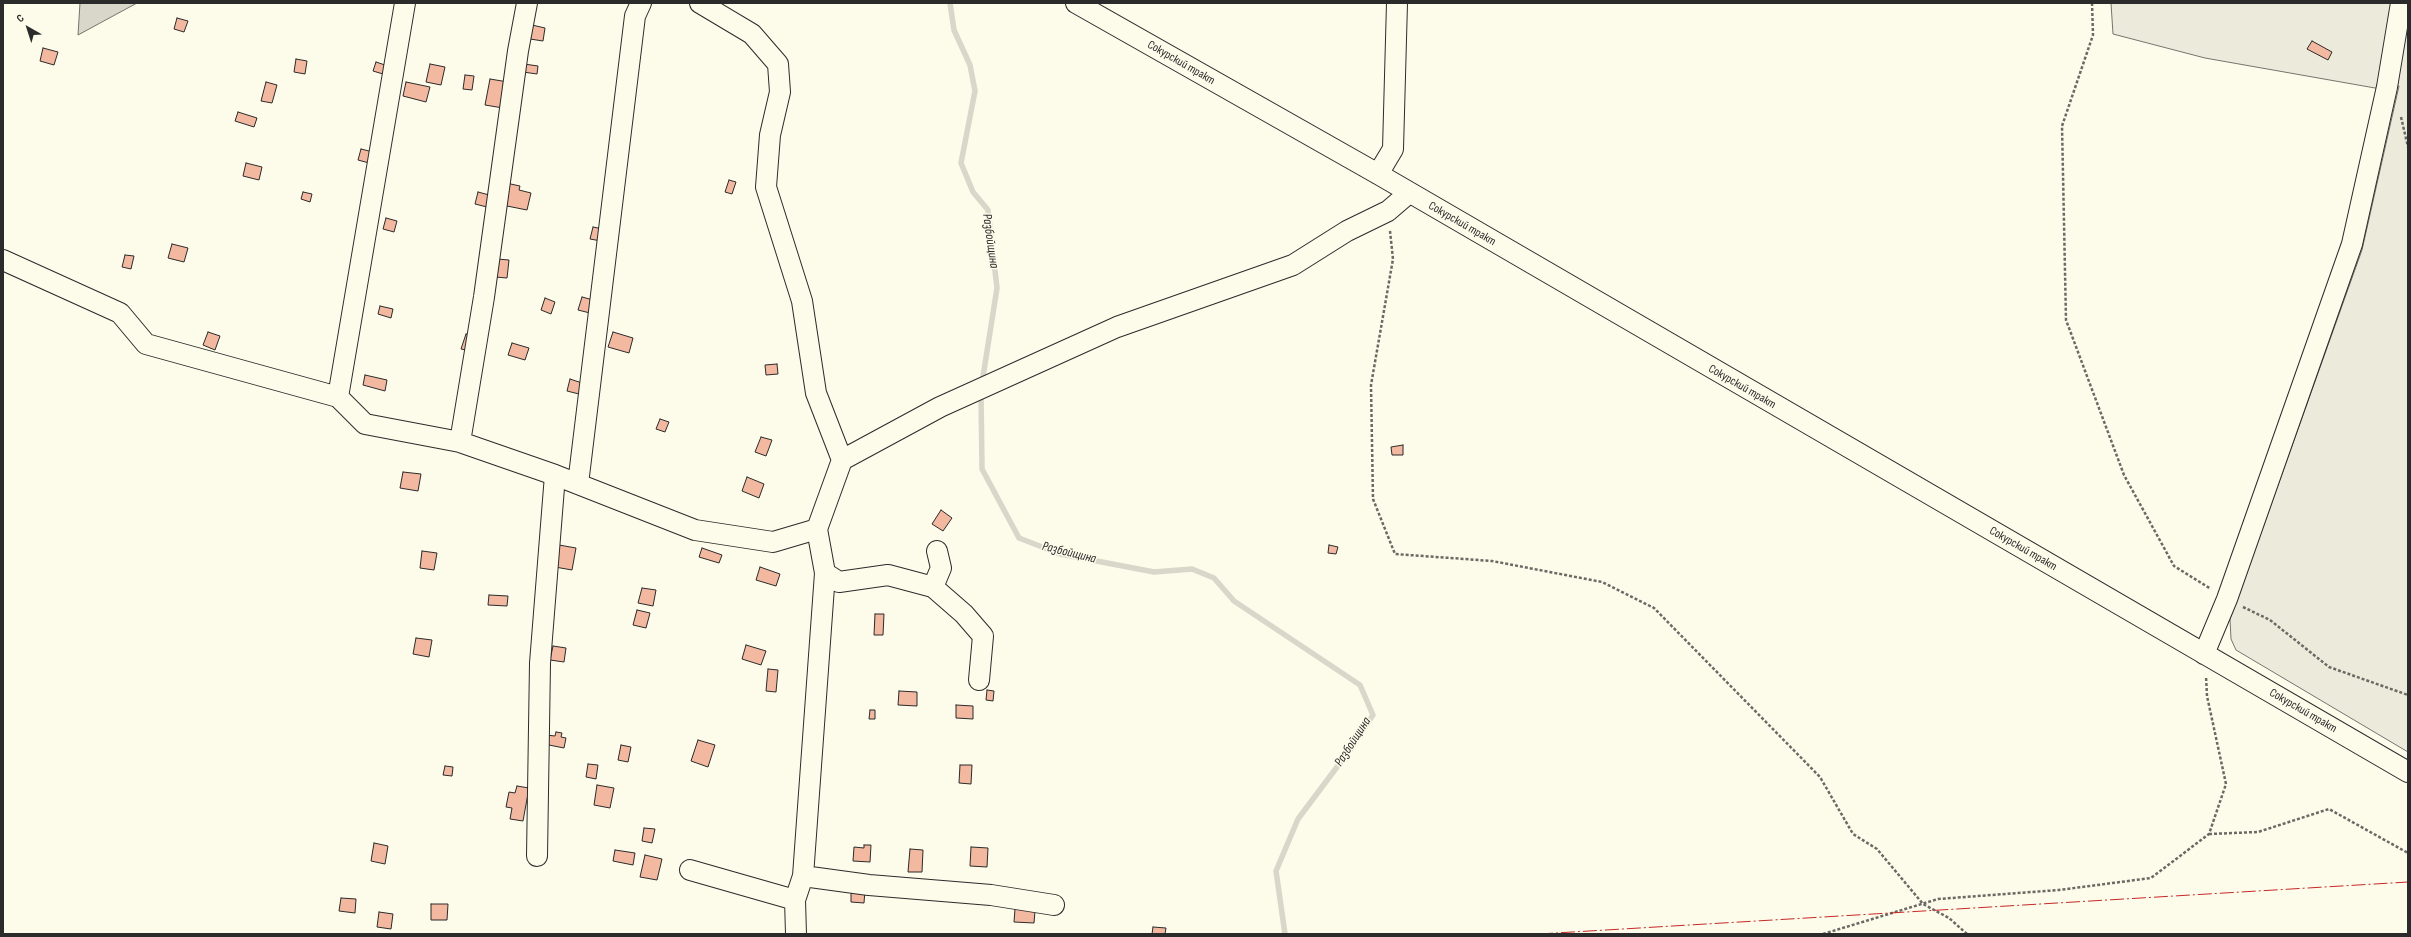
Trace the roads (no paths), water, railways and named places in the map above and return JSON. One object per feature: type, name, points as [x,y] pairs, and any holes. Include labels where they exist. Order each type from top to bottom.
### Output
[{"type":"street","points":[[338,397],[405,3]]},
{"type":"street","points":[[460,442],[484,297],[518,51],[527,3]]},
{"type":"street","points":[[578,484],[635,16],[642,3]]},
{"type":"street","points":[[700,3],[752,34],[778,64],[780,92],[770,135],[766,187],[802,301],[816,393],[842,460],[817,529],[825,573],[803,876],[795,900],[796,934]]},
{"type":"street","name":"Сокурский тракт","points":[[1076,3],[1378,174],[2408,772]]},
{"type":"street","points":[[1378,174],[1393,149],[1397,3]]},
{"type":"street","points":[[2204,654],[2227,599],[2352,244],[2387,87],[2396,5]]},
{"type":"street","points":[[842,460],[940,407],[1117,327],[1293,265],[1347,231],[1388,211],[1409,193]]},
{"type":"street","points":[[3,260],[120,313],[146,344],[338,397],[365,424],[460,442],[555,475],[695,530],[774,542],[817,529]]},
{"type":"street","points":[[537,856],[540,663],[555,475]]},
{"type":"street","points":[[933,587],[941,568],[937,551]]},
{"type":"street","points":[[825,573],[838,582],[888,575],[933,587],[964,614],[983,636],[979,680]]},
{"type":"street","points":[[690,870],[795,900]]},
{"type":"street","points":[[803,876],[869,885],[991,895],[1054,905]]},
{"type":"waterway","name":"Разбойщина","points":[[950,3],[954,30],[970,65],[975,91],[961,163],[973,192],[988,210],[997,288],[982,383]]},
{"type":"waterway","name":"Разбойщина","points":[[981,394],[982,469],[1019,538],[1060,554],[1154,572],[1192,569],[1214,578],[1234,601],[1360,685],[1373,715],[1352,747],[1298,819],[1276,871],[1285,934]]}]
